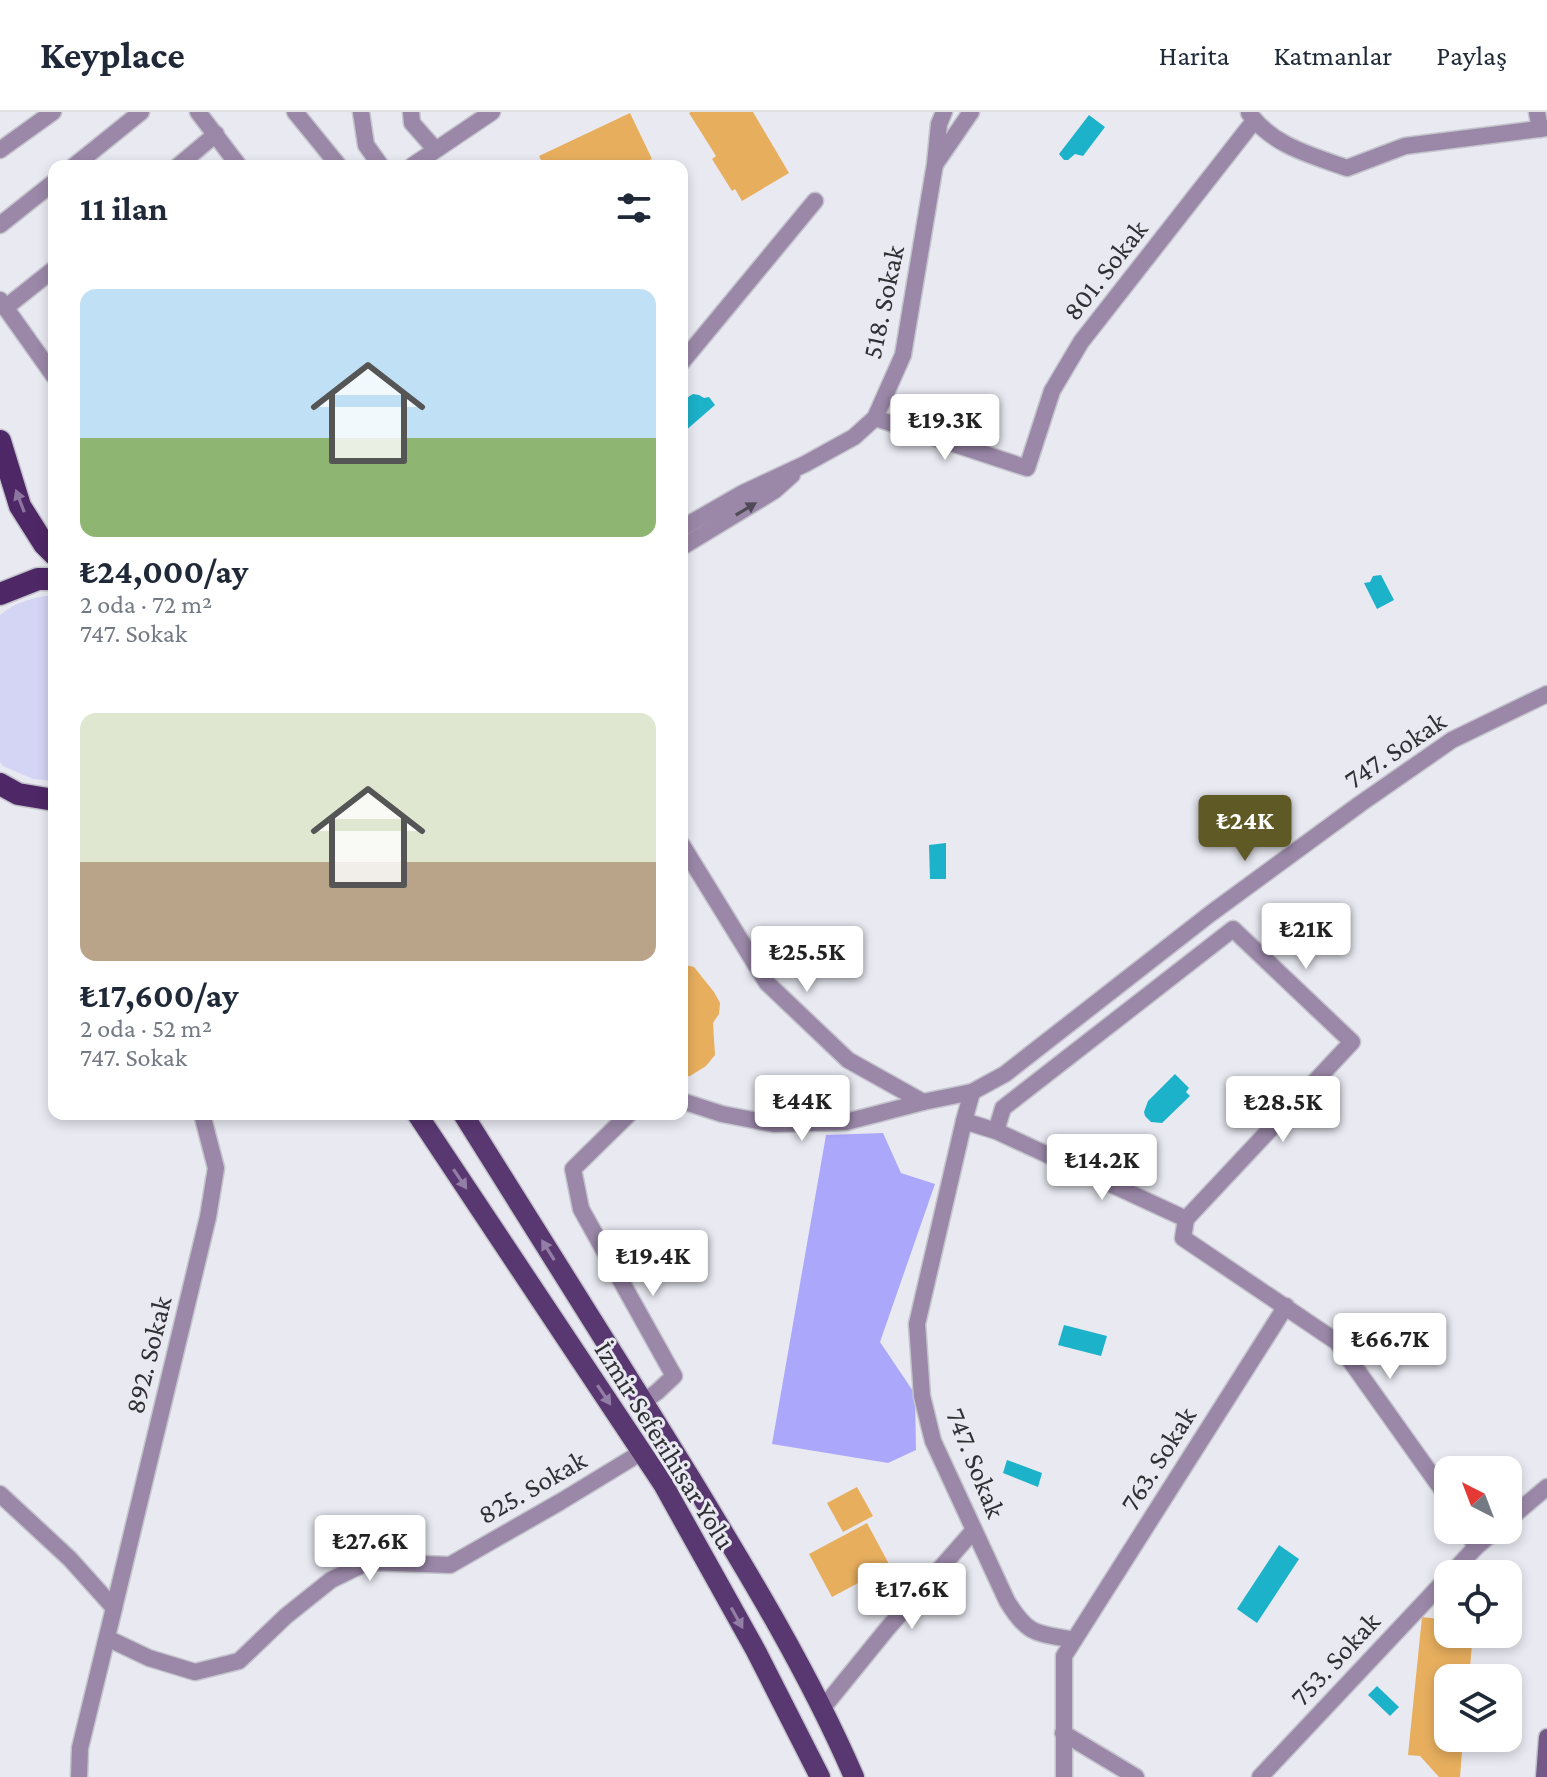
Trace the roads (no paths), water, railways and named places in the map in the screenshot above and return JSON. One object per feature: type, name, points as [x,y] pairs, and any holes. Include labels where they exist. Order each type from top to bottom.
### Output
[{"type":"highway","points":[[0,441],[20,506],[48,548]]},
{"type":"highway","points":[[0,594],[38,579],[48,579]]},
{"type":"highway","points":[[0,784],[18,794],[48,799]]},
{"type":"main road","name":"İzmir Seferihisar Yolu","points":[[421,1120],[663,1484],[756,1651],[820,1777]]},
{"type":"main road","name":"İzmir Seferihisar Yolu","points":[[467,1120],[754,1583],[822,1709],[854,1777]]},
{"type":"main road","points":[[1544,1777],[1547,1737]]},
{"type":"street","points":[[0,150],[53,112]]},
{"type":"street","points":[[81,160],[141,112]]},
{"type":"street","points":[[198,112],[235,160]]},
{"type":"street","points":[[295,112],[334,160]]},
{"type":"street","points":[[361,112],[366,145],[377,160]]},
{"type":"street","points":[[411,112],[412,123],[435,149]]},
{"type":"street","name":"518. Sokak","points":[[688,525],[854,437],[875,418],[903,355],[939,124],[944,112]]},
{"type":"street","points":[[935,164],[971,112]]},
{"type":"street","points":[[420,160],[489,113]]},
{"type":"street","points":[[1251,116],[1284,145],[1347,168],[1405,146],[1541,123]]},
{"type":"street","name":"801. Sokak","points":[[875,418],[1027,468],[1052,391],[1081,342],[1251,116]]},
{"type":"street","points":[[185,160],[216,134]]},
{"type":"street","points":[[0,225],[48,187]]},
{"type":"street","points":[[688,355],[815,201]]},
{"type":"street","points":[[48,273],[3,304],[48,368]]},
{"type":"street","name":"518. Sokak","points":[[688,543],[774,491],[805,464]]},
{"type":"street","name":"747. Sokak","points":[[688,1103],[722,1114],[774,1124],[846,1122],[972,1092],[1005,1074],[1210,914],[1452,740],[1547,694]]},
{"type":"street","points":[[688,855],[767,983],[848,1060],[923,1102]]},
{"type":"street","points":[[996,1131],[1003,1108],[1233,929],[1352,1042],[1186,1219],[1183,1238],[1337,1342],[1434,1478]]},
{"type":"street","name":"747. Sokak","points":[[972,1092],[917,1324],[922,1396],[933,1441],[1020,1623],[1037,1632],[1074,1640]]},
{"type":"street","name":"892. Sokak","points":[[79,1777],[80,1748],[208,1217],[216,1168],[204,1120]]},
{"type":"street","points":[[623,1120],[573,1169],[581,1209],[674,1376],[643,1402]]},
{"type":"street","points":[[964,1121],[996,1131],[1186,1219]]},
{"type":"street","name":"763. Sokak","points":[[1074,1640],[1286,1306]]},
{"type":"street","name":"825. Sokak","points":[[107,1638],[149,1658],[195,1672],[239,1661],[286,1616],[331,1580],[368,1562],[450,1565],[642,1452]]},
{"type":"street","points":[[1522,1508],[1547,1487]]},
{"type":"street","points":[[0,1494],[70,1559],[114,1608]]},
{"type":"street","points":[[822,1709],[974,1530]]},
{"type":"street","name":"753. Sokak","points":[[1463,1560],[1480,1544]]},
{"type":"street","name":"753. Sokak","points":[[1260,1777],[1434,1591]]},
{"type":"street","points":[[1064,1777],[1064,1656],[1074,1640]]},
{"type":"street","points":[[1063,1733],[1136,1777]]},
{"type":"water","points":[[1089,115],[1105,127],[1083,156],[1075,154],[1064,160],[1059,154]]},
{"type":"water","points":[[693,394],[709,397],[715,405],[688,429],[688,398]]},
{"type":"water","points":[[1381,575],[1394,600],[1377,609],[1364,583],[1370,582],[1373,576]]},
{"type":"water","points":[[946,843],[946,879],[930,879],[929,845]]},
{"type":"water","points":[[1175,1074],[1189,1088],[1186,1092],[1190,1096],[1162,1123],[1151,1122],[1144,1112],[1148,1101]]},
{"type":"water","points":[[1064,1325],[1107,1336],[1101,1356],[1058,1345]]},
{"type":"water","points":[[1007,1460],[1042,1473],[1038,1487],[1003,1473]]},
{"type":"water","points":[[1279,1545],[1299,1559],[1257,1623],[1237,1609]]},
{"type":"water","points":[[1377,1686],[1399,1707],[1390,1716],[1368,1695]]}]
